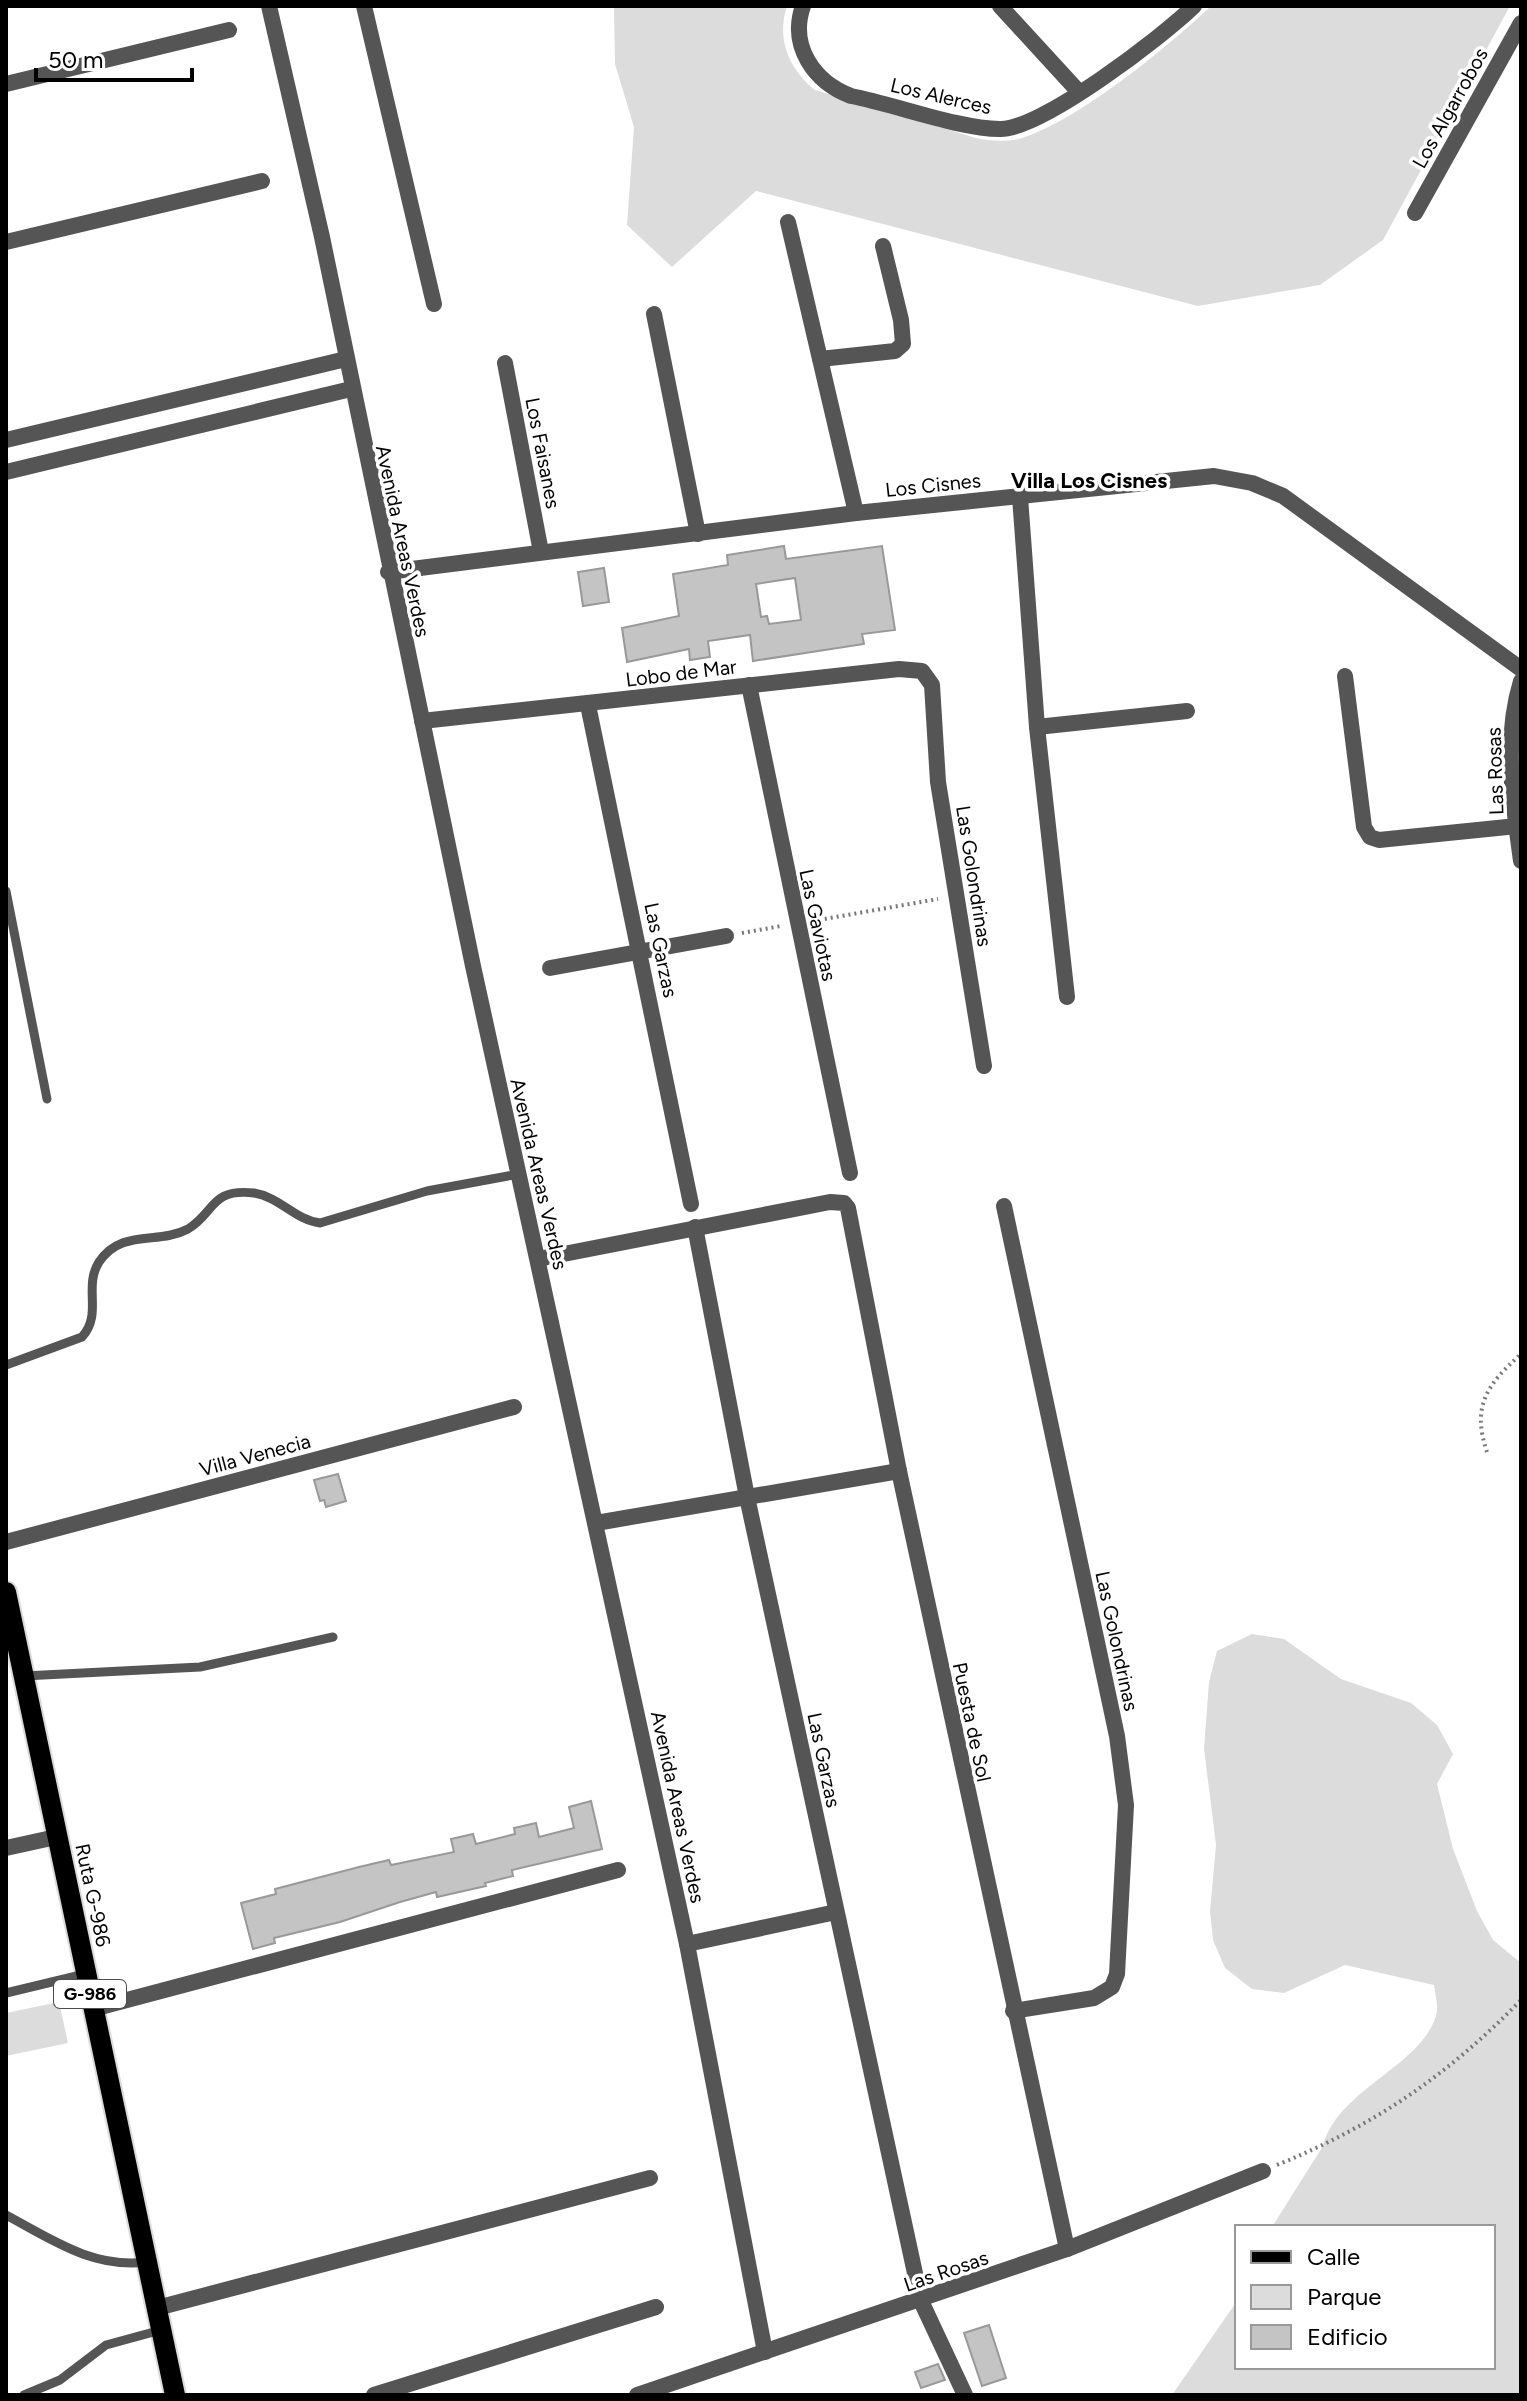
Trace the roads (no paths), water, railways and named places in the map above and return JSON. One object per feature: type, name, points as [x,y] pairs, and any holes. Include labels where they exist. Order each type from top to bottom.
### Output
[{"type":"main road","name":"Ruta G-986","points":[[6,1592],[175,2395]]},
{"type":"street","name":"Avenida Areas Verdes","points":[[269,6],[322,237],[388,572],[687,1944],[765,2352]]},
{"type":"street","points":[[364,6],[434,304]]},
{"type":"street","name":"Los Alerces","points":[[803,6],[799,33],[810,66],[828,85],[851,96],[1002,129],[1025,124],[1078,91],[1145,48],[1194,6]]},
{"type":"street","points":[[1000,6],[1078,91]]},
{"type":"street","name":"Los Algarrobos","points":[[1415,213],[1521,23]]},
{"type":"street","points":[[6,84],[229,30]]},
{"type":"street","points":[[6,242],[262,181]]},
{"type":"street","points":[[788,222],[856,513]]},
{"type":"street","points":[[820,359],[895,351],[903,344],[901,320],[883,246]]},
{"type":"street","points":[[654,314],[698,534]]},
{"type":"street","points":[[6,440],[346,359]]},
{"type":"street","name":"Los Faisanes","points":[[505,363],[541,552]]},
{"type":"street","points":[[6,472],[351,389]]},
{"type":"street","name":"Los Cisnes","points":[[388,572],[856,513],[1197,476],[1252,483],[1283,496],[1521,669]]},
{"type":"street","points":[[1020,497],[1037,727],[1067,997]]},
{"type":"street","name":"Lobo de Mar","points":[[422,721],[916,669],[927,675],[933,691]]},
{"type":"street","points":[[1345,676],[1364,827],[1370,837],[1379,840],[1517,826]]},
{"type":"street","name":"Las Rosas","points":[[1521,681],[1511,737],[1512,786],[1521,861]]},
{"type":"street","name":"Las Gaviotas","points":[[749,685],[850,1173]]},
{"type":"street","name":"Las Golondrinas","points":[[933,691],[938,782],[984,1066]]},
{"type":"street","name":"Las Garzas","points":[[588,705],[691,1204]]},
{"type":"street","points":[[1037,727],[1187,711]]},
{"type":"street","points":[[550,968],[726,936]]},
{"type":"street","name":"Puesta de Sol","points":[[695,1227],[830,1202],[844,1203],[851,1213],[899,1471],[1013,2011],[1067,2249]]},
{"type":"street","name":"Las Golondrinas","points":[[1004,1206],[1117,1736],[1126,1805],[1117,1974],[1112,1987],[1094,1998],[1013,2011]]},
{"type":"street","points":[[538,1259],[695,1227]]},
{"type":"street","name":"Las Garzas","points":[[695,1227],[747,1497],[921,2301],[965,2395]]},
{"type":"street","name":"Villa Venecia","points":[[6,1542],[514,1407]]},
{"type":"street","points":[[596,1523],[899,1471]]},
{"type":"street","points":[[6,1848],[56,1837]]},
{"type":"street","points":[[93,2009],[618,1870]]},
{"type":"street","points":[[687,1944],[836,1912]]},
{"type":"street","name":"Las Rosas","points":[[637,2395],[1067,2249],[1263,2171]]},
{"type":"street","points":[[157,2308],[650,2178]]},
{"type":"street","points":[[374,2395],[656,2307]]},
{"type":"street","points":[[685,2378],[692,2395]]},
{"type":"lane","points":[[6,891],[47,1099]]},
{"type":"lane","points":[[6,1365],[82,1337],[88,1331],[94,1315],[94,1274],[99,1263],[117,1245],[141,1236],[185,1230],[212,1203],[231,1194],[267,1196],[304,1219],[320,1223],[427,1191],[519,1174]]},
{"type":"lane","points":[[24,1676],[200,1667],[333,1637]]},
{"type":"lane","points":[[6,1993],[85,1974]]},
{"type":"lane","points":[[6,2215],[85,2256],[119,2264],[147,2262]]},
{"type":"lane","points":[[24,2395],[51,2386],[106,2345],[161,2330]]},
{"type":"district","name":"Villa Los Cisnes","points":[[1089,480]]}]
